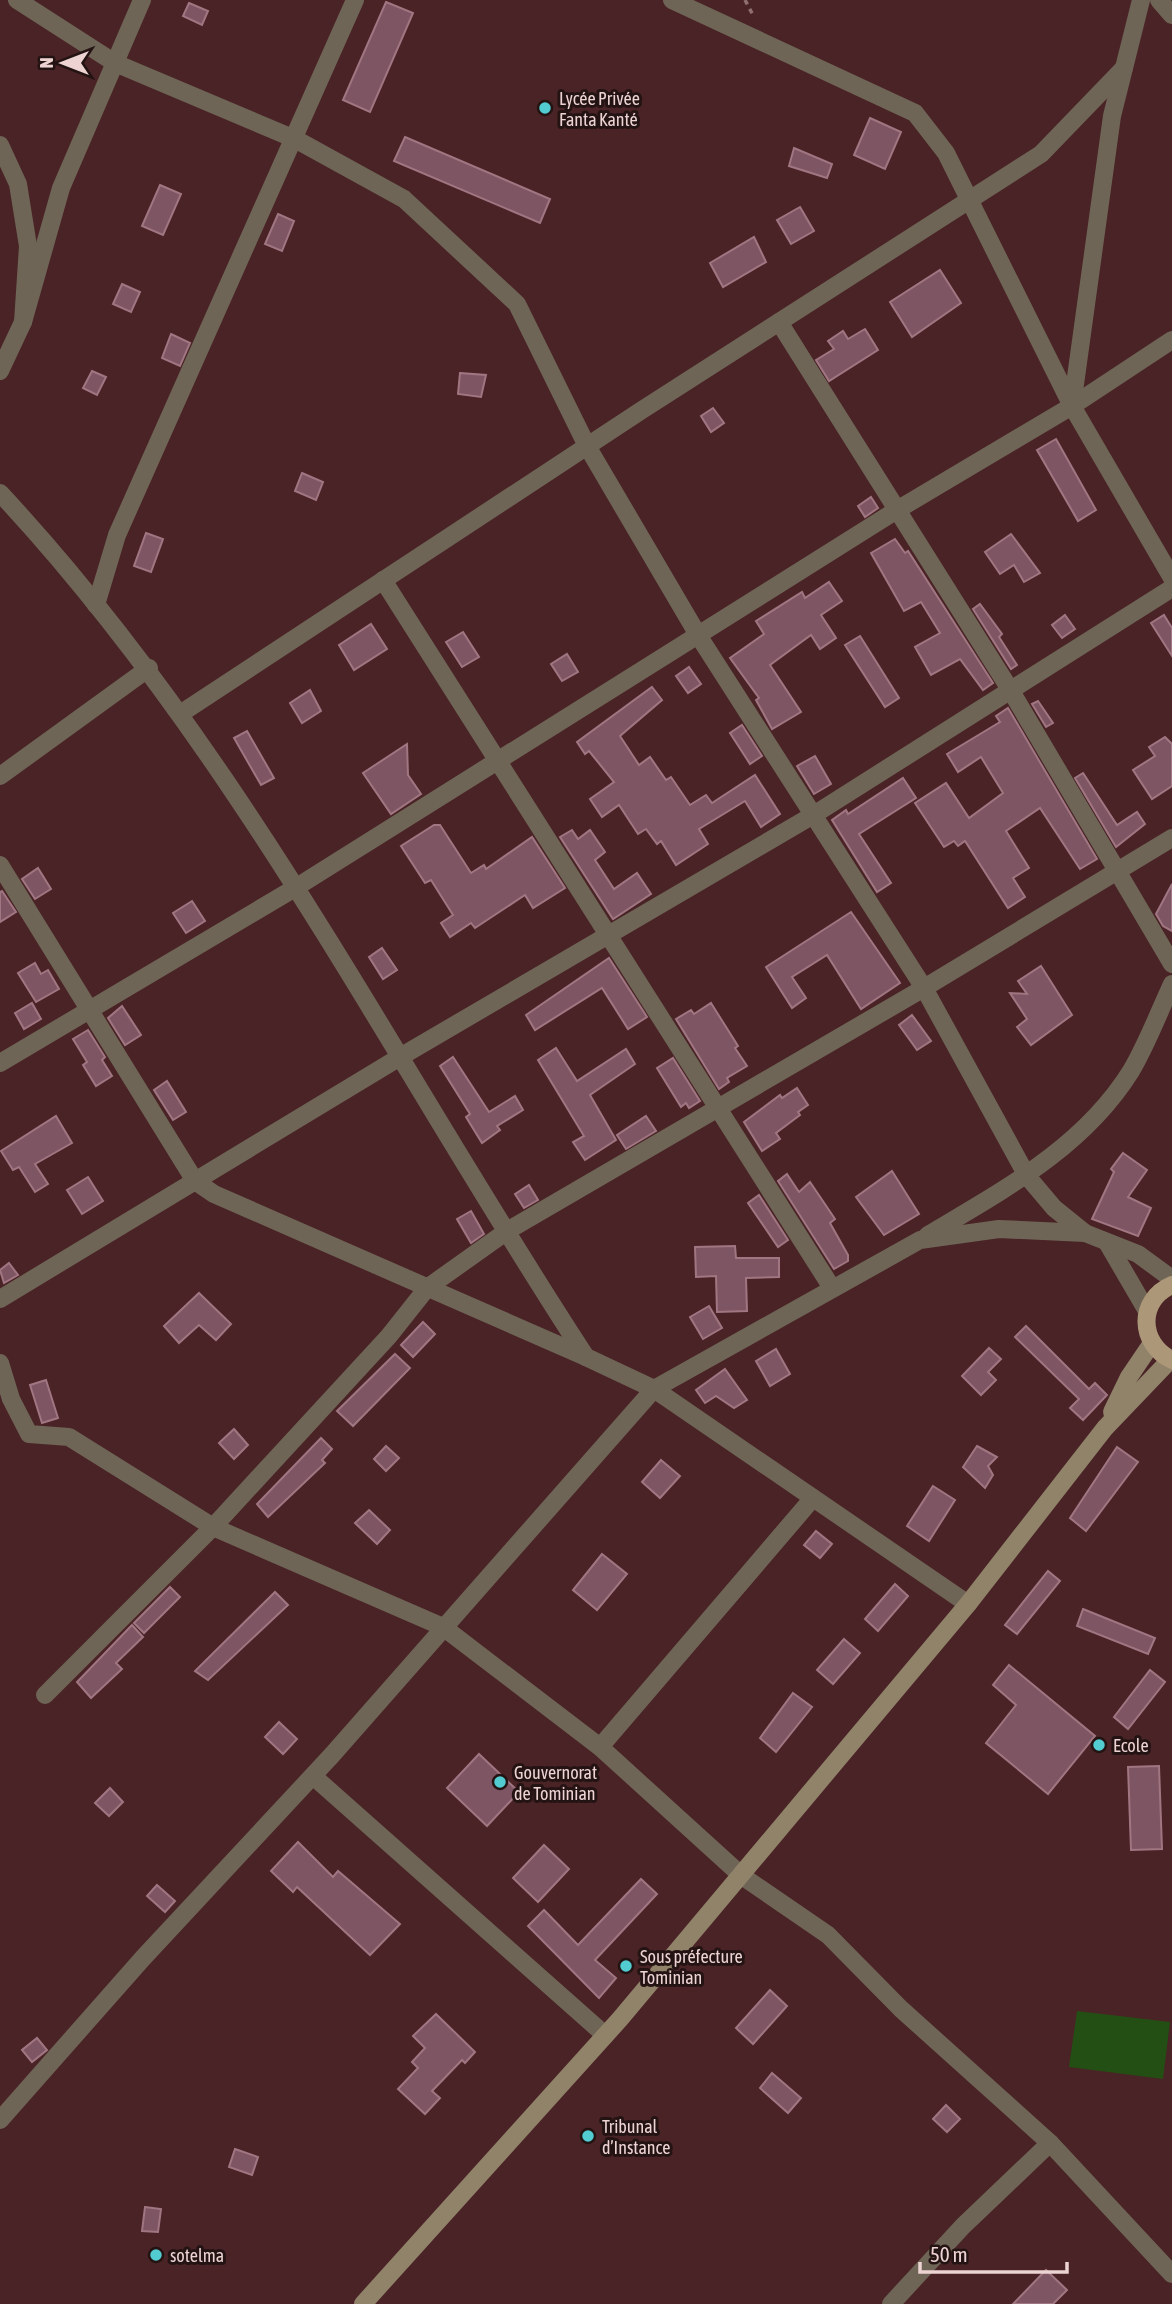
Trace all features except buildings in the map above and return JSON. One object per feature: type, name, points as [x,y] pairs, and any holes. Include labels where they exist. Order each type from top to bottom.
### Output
[{"type":"main road","points":[[1171,1359],[1152,1343],[1146,1322],[1147,1311],[1155,1296],[1172,1285]]},
{"type":"street","points":[[17,0],[115,63],[295,139],[404,200],[517,304],[587,446],[698,635],[924,988],[1027,1176],[1054,1208],[1085,1233],[1138,1254],[1172,1279]]},
{"type":"street","points":[[0,371],[23,322],[61,188],[142,0]]},
{"type":"street","points":[[96,605],[117,535],[355,0]]},
{"type":"street","points":[[673,0],[891,99],[915,113],[946,153],[1072,406],[1172,578]]},
{"type":"street","points":[[1072,406],[1112,116],[1141,0]]},
{"type":"street","points":[[1159,0],[1172,15]]},
{"type":"street","points":[[180,714],[587,446],[1041,153],[1124,68]]},
{"type":"street","points":[[0,145],[18,184],[28,246],[23,322]]},
{"type":"street","points":[[779,322],[1011,691],[1172,964]]},
{"type":"street","points":[[0,1063],[295,888],[897,510],[1072,406],[1172,340]]},
{"type":"street","points":[[0,493],[149,668],[295,888],[586,1357]]},
{"type":"street","points":[[383,580],[832,1288]]},
{"type":"street","points":[[0,1299],[400,1057],[815,814],[1172,588]]},
{"type":"street","points":[[0,776],[149,668]]},
{"type":"street","points":[[45,1695],[213,1527],[389,1336],[426,1288],[507,1231],[924,988],[1172,838]]},
{"type":"street","points":[[0,865],[195,1181],[214,1194],[654,1389],[968,1604]]},
{"type":"street","points":[[0,2120],[143,1958],[313,1776],[654,1389],[920,1240],[1027,1176],[1082,1133],[1131,1071],[1172,984]]},
{"type":"street","points":[[920,1240],[999,1229],[1085,1233]]},
{"type":"street","points":[[1108,1244],[1147,1311]]},
{"type":"street","points":[[1105,1428],[1129,1377],[1152,1343]]},
{"type":"street","points":[[363,2304],[606,2035],[742,1876],[968,1604],[1105,1428],[1171,1359]]},
{"type":"street","points":[[0,1363],[11,1399],[29,1434],[69,1437],[213,1527],[443,1627],[600,1747],[742,1876],[828,1935],[901,2009],[1049,2143],[1172,2274]]},
{"type":"street","points":[[600,1747],[813,1498]]},
{"type":"street","points":[[313,1776],[606,2035]]},
{"type":"street","points":[[891,2304],[963,2226],[1049,2143]]},
{"type":"green space","points":[[1077,2011],[1170,2022],[1163,2079],[1069,2067]]},
{"type":"place","name":"Lycée Privée Fanta Kanté","points":[[545,108]]},
{"type":"place","name":"Ecole","points":[[1099,1745]]},
{"type":"place","name":"Gouvernorat de Tominian","points":[[500,1782]]},
{"type":"place","name":"Sous préfecture Tominian","points":[[626,1966]]},
{"type":"place","name":"Tribunal d’Instance","points":[[588,2136]]},
{"type":"place","name":"sotelma","points":[[156,2255]]}]
